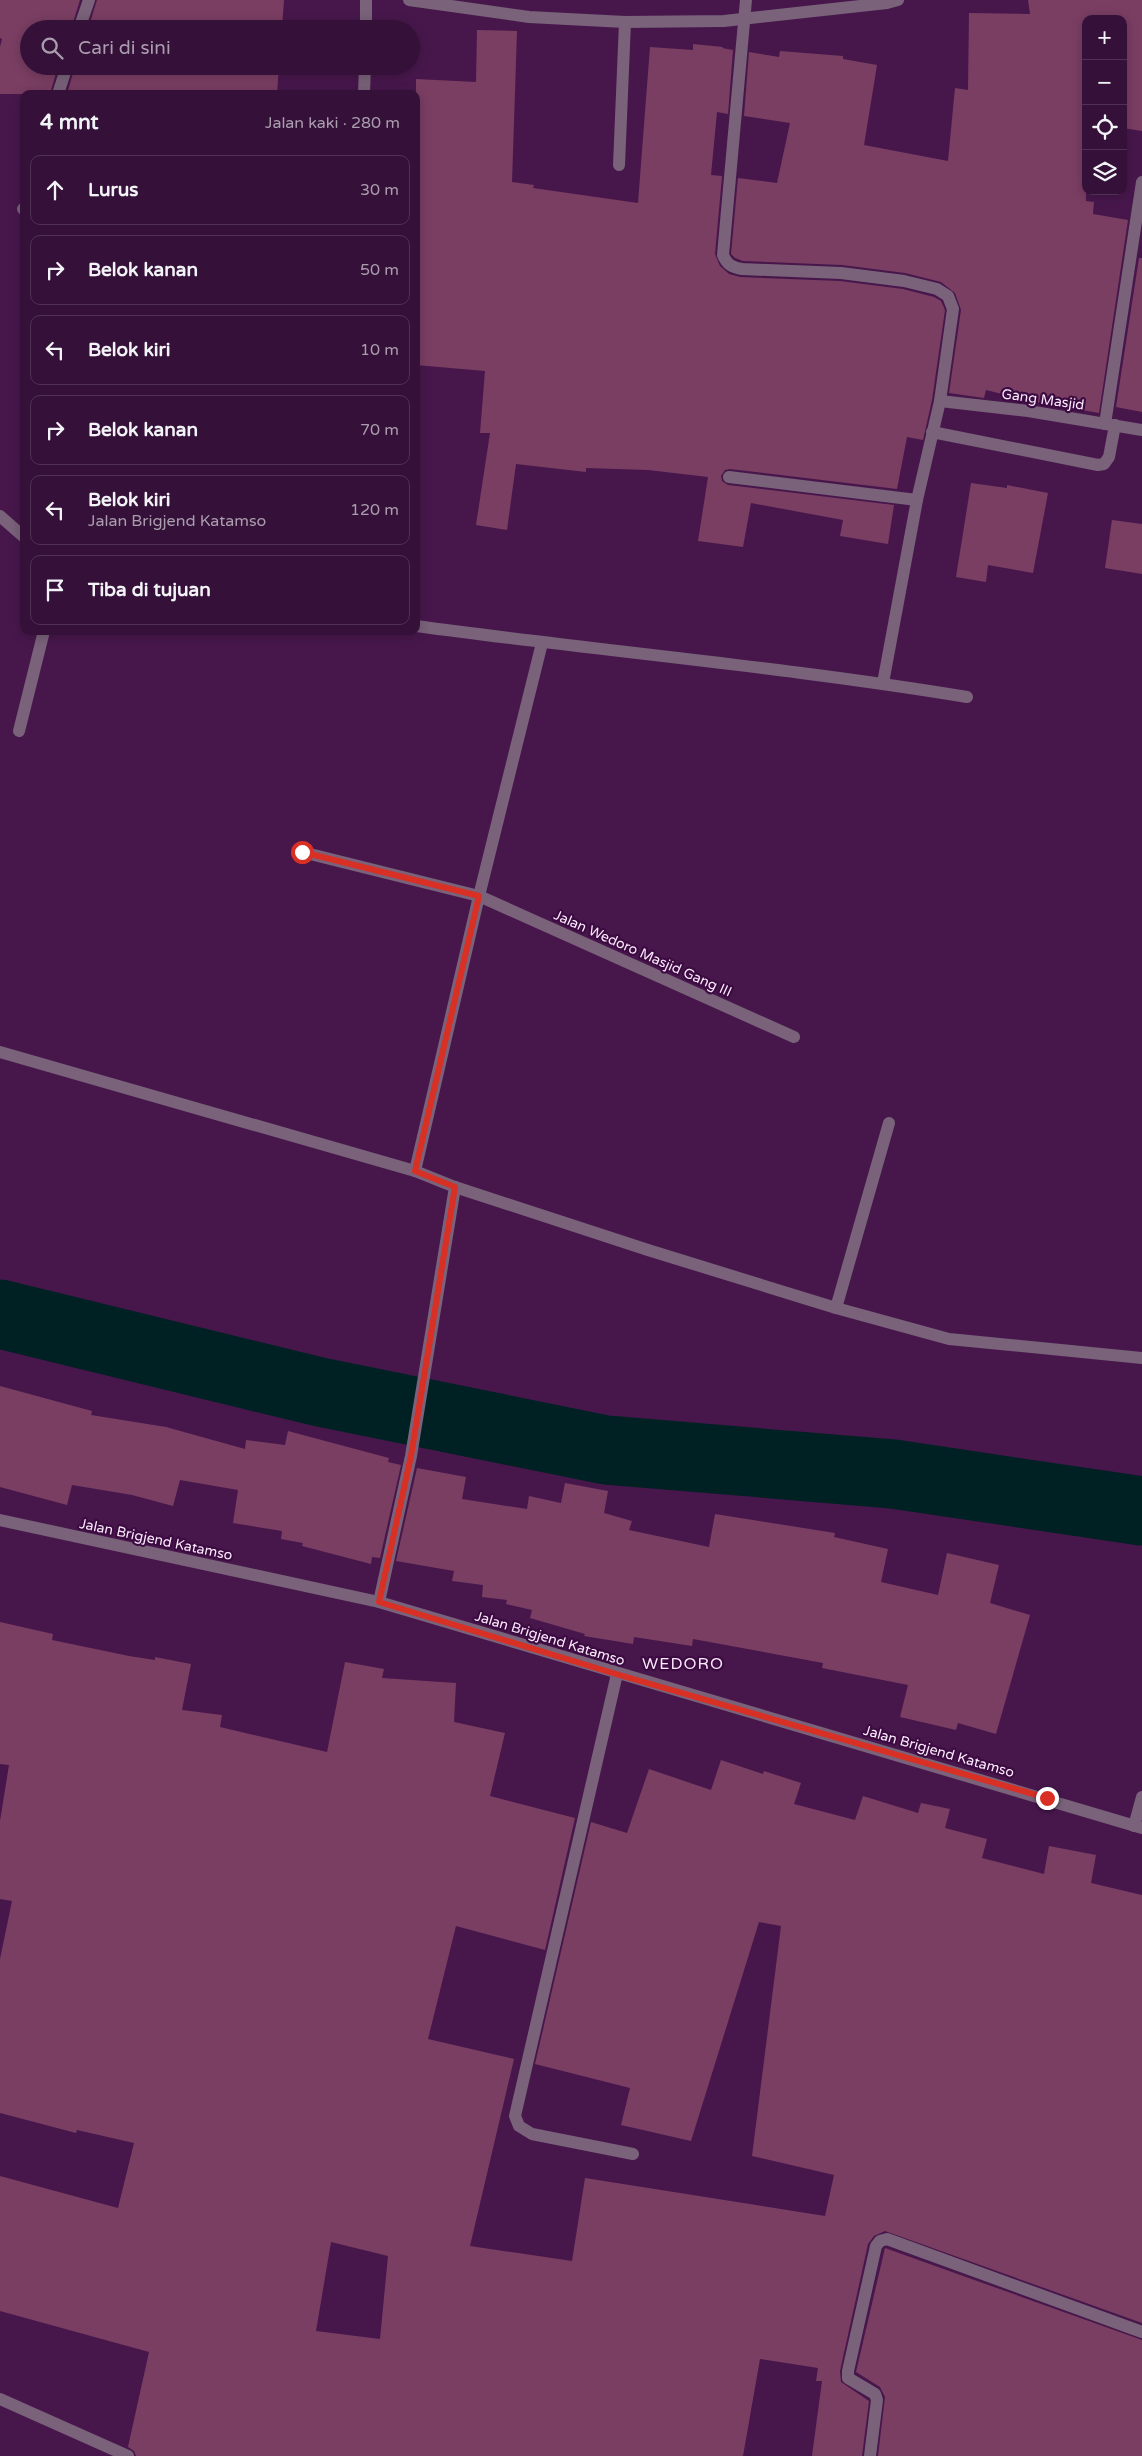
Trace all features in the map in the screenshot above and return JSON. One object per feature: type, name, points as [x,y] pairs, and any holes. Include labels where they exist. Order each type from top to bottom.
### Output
[{"type":"street","points":[[83,20],[89,0]]},
{"type":"street","points":[[366,0],[366,20]]},
{"type":"street","points":[[409,0],[529,17],[625,22],[724,21],[887,3],[898,0]]},
{"type":"street","points":[[746,0],[723,255],[726,262],[735,268],[742,269],[840,273],[904,281],[937,289],[948,296],[953,309],[940,401],[917,500],[883,683]]},
{"type":"street","points":[[619,165],[625,22]]},
{"type":"street","points":[[59,90],[64,75]]},
{"type":"street","points":[[364,90],[365,75]]},
{"type":"street","points":[[932,432],[1098,465],[1104,464],[1109,457],[1110,424],[1142,182]]},
{"type":"street","name":"Gang Masjid","points":[[940,401],[1028,411],[1142,430]]},
{"type":"street","points":[[729,477],[917,500]]},
{"type":"street","points":[[0,516],[20,534]]},
{"type":"street","points":[[420,627],[542,643],[883,683],[967,697]]},
{"type":"street","points":[[19,731],[43,635]]},
{"type":"street","points":[[415,1171],[479,896],[542,643]]},
{"type":"street","name":"Jalan Wedoro Masjid Gang III","points":[[302,852],[479,896],[794,1037]]},
{"type":"street","points":[[0,1052],[415,1171],[455,1187],[836,1308],[949,1340],[1142,1358]]},
{"type":"street","points":[[836,1308],[890,1123]]},
{"type":"street","points":[[379,1602],[411,1456],[455,1187]]},
{"type":"street","name":"Jalan Brigjend Katamso","points":[[0,1520],[379,1602],[616,1674],[1138,1827]]},
{"type":"street","points":[[616,1674],[515,2116],[519,2126],[532,2134],[633,2154]]},
{"type":"street","points":[[1138,1827],[1142,1797]]},
{"type":"street","points":[[870,2456],[877,2400],[875,2394],[848,2378],[848,2371],[876,2246],[880,2241],[887,2239],[1142,2332]]},
{"type":"street","points":[[0,2399],[128,2456]]},
{"type":"building","points":[[0,0],[80,0],[74,20],[20,20],[20,75],[55,75],[51,90],[20,90],[20,94],[0,94],[0,47],[2,39],[0,38]]},
{"type":"building","points":[[97,0],[284,0],[283,20],[91,20]]},
{"type":"building","points":[[1028,0],[1142,0],[1142,131],[1127,129],[1127,15],[1082,15],[1082,195],[1086,195],[1086,201],[1094,202],[1093,214],[1128,220],[1099,413],[1030,401],[986,390],[984,398],[949,393],[961,310],[955,293],[941,282],[905,273],[842,265],[743,261],[731,254],[738,178],[777,183],[790,123],[744,116],[749,52],[779,57],[780,51],[843,56],[843,59],[877,65],[864,145],[948,161],[955,88],[968,90],[969,13],[1030,14]]},
{"type":"building","points":[[477,30],[517,31],[512,182],[534,185],[533,188],[638,203],[650,47],[693,50],[693,44],[733,50],[728,114],[717,112],[711,175],[722,176],[715,254],[720,266],[729,274],[740,277],[840,281],[903,289],[934,297],[941,301],[945,310],[932,400],[923,440],[907,437],[897,489],[730,469],[725,470],[721,476],[722,481],[728,485],[894,505],[888,544],[840,536],[843,520],[751,503],[743,547],[698,541],[708,477],[648,470],[586,468],[586,472],[516,464],[507,530],[476,525],[490,433],[480,433],[485,371],[420,365],[420,90],[416,90],[416,79],[476,82]]},
{"type":"building","points":[[72,75],[278,75],[277,90],[68,90]]},
{"type":"building","points":[[1139,258],[1142,258],[1142,412],[1116,407]]},
{"type":"building","points":[[971,483],[1007,488],[1007,485],[1048,493],[1033,573],[988,565],[986,582],[956,577]]},
{"type":"building","points":[[1112,520],[1142,524],[1142,574],[1105,568]]},
{"type":"building","points":[[0,1386],[92,1411],[91,1415],[166,1427],[245,1449],[246,1440],[285,1445],[288,1431],[389,1458],[388,1462],[401,1465],[380,1558],[372,1557],[371,1564],[302,1546],[303,1543],[281,1539],[282,1531],[233,1523],[238,1490],[180,1480],[173,1506],[132,1495],[72,1485],[67,1505],[0,1487]]},
{"type":"building","points":[[417,1468],[466,1477],[462,1499],[527,1509],[529,1496],[561,1503],[565,1483],[608,1491],[604,1513],[632,1521],[629,1530],[709,1547],[715,1514],[835,1533],[834,1537],[888,1549],[881,1582],[938,1595],[947,1553],[999,1565],[990,1603],[1030,1615],[996,1734],[958,1723],[956,1730],[900,1717],[908,1685],[822,1668],[823,1663],[693,1639],[692,1646],[634,1637],[633,1644],[584,1636],[585,1634],[530,1618],[532,1610],[506,1604],[507,1600],[482,1597],[483,1585],[452,1581],[454,1571],[396,1561]]},
{"type":"building","points":[[0,1622],[53,1634],[52,1640],[129,1656],[155,1660],[155,1657],[191,1664],[182,1710],[222,1715],[220,1727],[327,1752],[345,1662],[384,1669],[382,1678],[456,1683],[454,1722],[505,1733],[490,1796],[575,1818],[545,1950],[456,1926],[428,2039],[514,2059],[470,2246],[572,2261],[585,2178],[825,2216],[834,2175],[752,2156],[781,1926],[759,1922],[691,2141],[621,2125],[630,2088],[535,2064],[591,1822],[627,1833],[649,1769],[711,1790],[721,1760],[763,1774],[764,1771],[801,1783],[794,1804],[855,1820],[863,1796],[918,1813],[921,1803],[950,1809],[945,1828],[987,1839],[982,1858],[1044,1874],[1049,1846],[1096,1855],[1091,1883],[1142,1895],[1142,2323],[885,2231],[874,2236],[868,2244],[840,2371],[841,2382],[869,2401],[862,2456],[812,2456],[822,2381],[816,2381],[818,2368],[760,2359],[743,2456],[136,2456],[134,2451],[128,2447],[149,2352],[0,2311],[0,2176],[118,2208],[134,2143],[77,2130],[76,2133],[0,2113],[0,1959],[12,1901],[0,1899],[0,1821],[9,1765],[0,1764]],"holes":[[[331,2242],[388,2256],[380,2339],[316,2331]]]},
{"type":"building","points":[[885,2248],[1142,2340],[1142,2456],[878,2456],[885,2397],[880,2387],[856,2372]]},
{"type":"waterway","points":[[0,1314],[320,1392],[606,1450],[893,1474],[1142,1511]]},
{"type":"district","name":"WEDORO","points":[[683,1663]]},
{"type":"route","points":[[302,852],[479,896],[415,1171],[455,1187],[411,1456],[379,1602],[616,1674],[1047,1798]]}]
